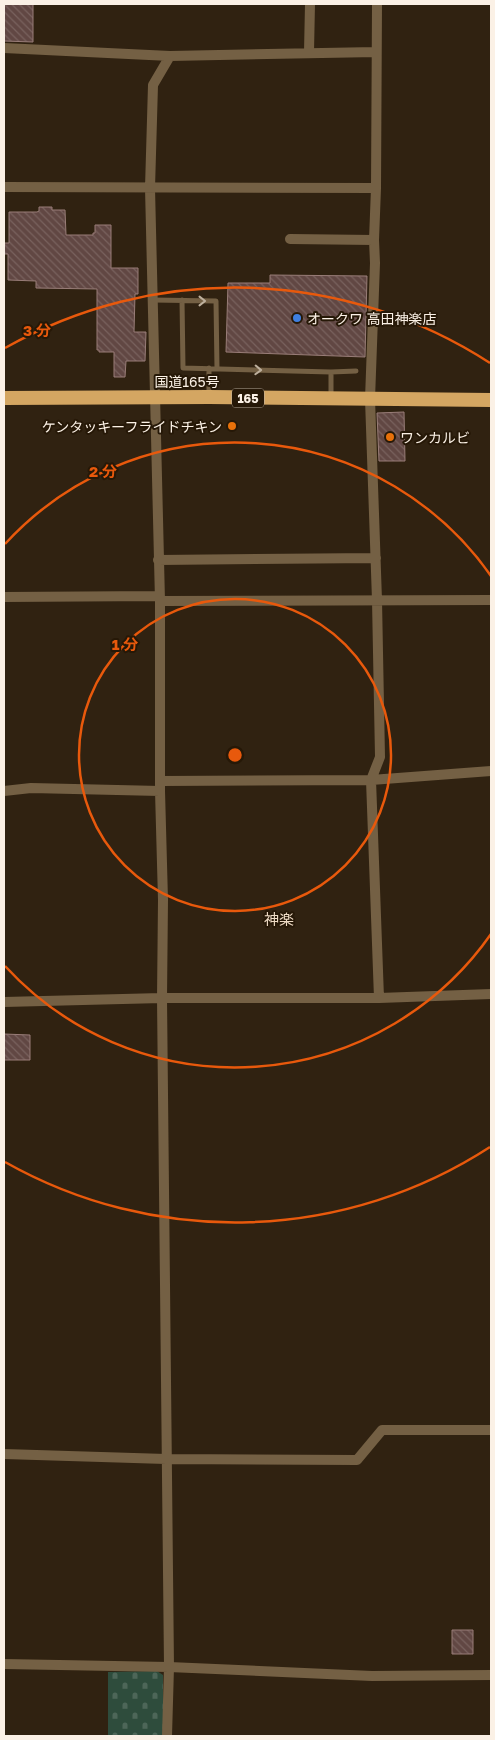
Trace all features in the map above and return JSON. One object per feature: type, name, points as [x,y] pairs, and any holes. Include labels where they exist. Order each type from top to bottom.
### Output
[{"type":"highway","name":"国道165号","points":[[4,398],[209,397],[491,400]]},
{"type":"street","points":[[309,52],[310,4]]},
{"type":"street","points":[[377,4],[375,263],[370,399],[376,558],[380,757],[371,780],[380,998]]},
{"type":"street","points":[[4,48],[170,56],[376,52]]},
{"type":"street","points":[[167,1736],[169,1667],[162,998],[163,900],[150,188],[152,85],[170,56]]},
{"type":"street","points":[[4,187],[376,188]]},
{"type":"street","points":[[290,239],[374,240]]},
{"type":"street","points":[[158,560],[376,558]]},
{"type":"street","points":[[4,597],[491,600]]},
{"type":"street","points":[[4,791],[31,788],[371,780],[491,771]]},
{"type":"street","points":[[4,1002],[162,998],[380,998],[491,994]]},
{"type":"street","points":[[4,1454],[166,1459],[356,1460],[382,1430],[491,1430]]},
{"type":"street","points":[[4,1664],[169,1667],[372,1676],[491,1675]]},
{"type":"lane","points":[[153,300],[216,301],[217,368]]},
{"type":"lane","points":[[182,300],[183,368],[356,371]]},
{"type":"lane","points":[[209,368],[209,397]]},
{"type":"lane","points":[[331,372],[331,399]]},
{"type":"green space","points":[[157,1671],[163,1675],[163,1736],[108,1736],[108,1672]]},
{"type":"building","points":[[4,4],[33,4],[33,42],[4,41]]},
{"type":"building","points":[[39,207],[65,210],[66,235],[93,235],[95,233],[95,225],[111,225],[111,268],[138,268],[138,294],[135,294],[134,332],[146,332],[145,361],[126,361],[125,377],[114,377],[114,352],[99,352],[97,350],[97,289],[36,288],[36,281],[8,280],[8,254],[4,254],[4,243],[9,243],[9,212],[37,212]]},
{"type":"building","name":"オークワ 高田神楽店","points":[[270,275],[367,276],[365,357],[226,352],[228,283],[270,283]]},
{"type":"building","name":"ワンカルビ","points":[[404,412],[405,461],[379,461],[377,413]]},
{"type":"building","points":[[4,1034],[30,1035],[30,1060],[4,1060]]},
{"type":"building","points":[[452,1630],[473,1630],[473,1654],[452,1654]]},
{"type":"place","name":"オークワ 高田神楽店","points":[[297,318]]},
{"type":"place","name":"ケンタッキーフライドチキン","points":[[232,426]]},
{"type":"place","name":"ワンカルビ","points":[[390,437]]},
{"type":"district","name":"神楽","points":[[279,919]]}]
